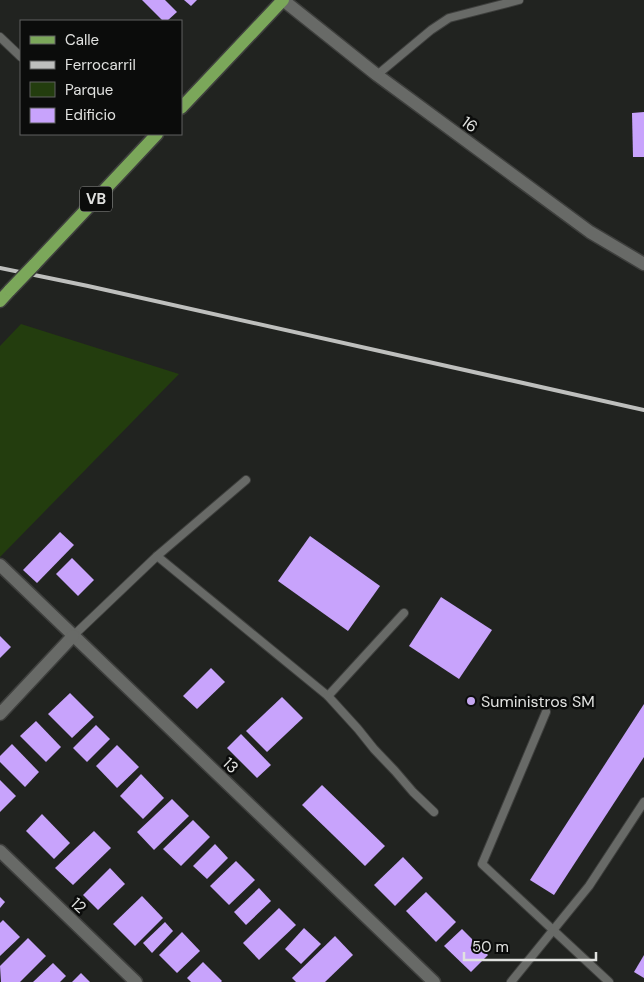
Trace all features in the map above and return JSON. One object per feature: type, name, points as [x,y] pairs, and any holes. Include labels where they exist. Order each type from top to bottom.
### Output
[{"type":"main road","points":[[182,107],[283,0]]},
{"type":"main road","name":"VB","points":[[0,301],[156,135]]},
{"type":"street","name":"16","points":[[283,0],[377,75],[590,232],[644,264]]},
{"type":"street","name":"13","points":[[3,568],[434,982]]},
{"type":"street","points":[[0,714],[73,636]]},
{"type":"street","name":"12","points":[[0,851],[136,982]]},
{"type":"lane","points":[[377,75],[430,30],[449,18],[519,0]]},
{"type":"lane","points":[[0,37],[20,56]]},
{"type":"lane","points":[[73,636],[157,556],[246,480]]},
{"type":"lane","points":[[157,556],[328,696],[413,792],[434,812]]},
{"type":"lane","points":[[328,696],[404,613]]},
{"type":"lane","points":[[546,712],[482,864],[609,982]]},
{"type":"lane","points":[[512,982],[589,886],[644,802]]},
{"type":"green space","points":[[21,324],[179,374],[0,557],[0,346]]},
{"type":"building","points":[[142,0],[165,0],[177,12],[168,20],[162,20]]},
{"type":"building","points":[[184,0],[197,0],[191,6]]},
{"type":"building","points":[[644,112],[644,157],[633,157],[632,113]]},
{"type":"building","points":[[60,532],[74,545],[37,583],[23,570]]},
{"type":"building","points":[[310,536],[380,586],[348,631],[278,581]]},
{"type":"building","points":[[72,558],[94,580],[78,596],[56,574]]},
{"type":"building","points":[[441,597],[492,630],[459,679],[409,646]]},
{"type":"building","points":[[0,636],[11,647],[0,658]]},
{"type":"building","points":[[211,668],[225,682],[197,709],[183,696]]},
{"type":"building","points":[[70,693],[94,717],[72,738],[48,714]]},
{"type":"building","points":[[282,697],[303,718],[267,752],[246,731]]},
{"type":"building","points":[[644,704],[644,757],[554,895],[530,880]]},
{"type":"building","points":[[36,721],[61,747],[46,762],[20,736]]},
{"type":"building","points":[[96,725],[110,739],[87,762],[73,748]]},
{"type":"building","points":[[241,734],[271,765],[257,778],[227,748]]},
{"type":"building","points":[[12,744],[39,772],[25,787],[0,762],[0,756]]},
{"type":"building","points":[[117,745],[139,767],[117,788],[96,766]]},
{"type":"building","points":[[141,774],[164,798],[143,819],[120,796]]},
{"type":"building","points":[[0,780],[16,796],[0,812]]},
{"type":"building","points":[[322,785],[385,846],[365,866],[302,805]]},
{"type":"building","points":[[172,799],[189,816],[154,850],[137,832]]},
{"type":"building","points":[[42,814],[70,843],[54,859],[26,831]]},
{"type":"building","points":[[193,820],[210,837],[181,866],[163,849]]},
{"type":"building","points":[[94,831],[111,848],[73,885],[55,868]]},
{"type":"building","points":[[215,844],[228,858],[207,879],[193,866]]},
{"type":"building","points":[[403,857],[423,878],[395,906],[374,885]]},
{"type":"building","points":[[236,861],[255,880],[229,905],[210,886]]},
{"type":"building","points":[[110,868],[125,884],[98,910],[83,895]]},
{"type":"building","points":[[259,888],[271,901],[246,925],[234,912]]},
{"type":"building","points":[[426,892],[456,922],[436,942],[406,911]]},
{"type":"building","points":[[142,896],[163,918],[135,946],[113,924]]},
{"type":"building","points":[[0,897],[5,902],[0,908]]},
{"type":"building","points":[[279,908],[296,925],[259,960],[243,943]]},
{"type":"building","points":[[3,920],[20,937],[0,956],[0,923]]},
{"type":"building","points":[[165,922],[173,931],[152,953],[143,943]]},
{"type":"building","points":[[304,928],[321,944],[301,964],[285,949]]},
{"type":"building","points":[[462,929],[488,955],[471,972],[444,946]]},
{"type":"building","points":[[182,932],[200,951],[177,973],[159,955]]},
{"type":"building","points":[[335,936],[353,955],[325,982],[296,982],[292,978]]},
{"type":"building","points":[[28,938],[46,956],[20,982],[1,982],[0,966]]},
{"type":"building","points":[[644,955],[644,978],[634,972]]},
{"type":"building","points":[[203,962],[221,982],[191,982],[187,978]]},
{"type":"building","points":[[53,963],[66,976],[60,982],[33,982]]},
{"type":"building","points":[[81,973],[90,982],[72,982]]},
{"type":"railway","points":[[0,268],[644,410]]},
{"type":"place","name":"Suministros SM","points":[[471,701]]}]
